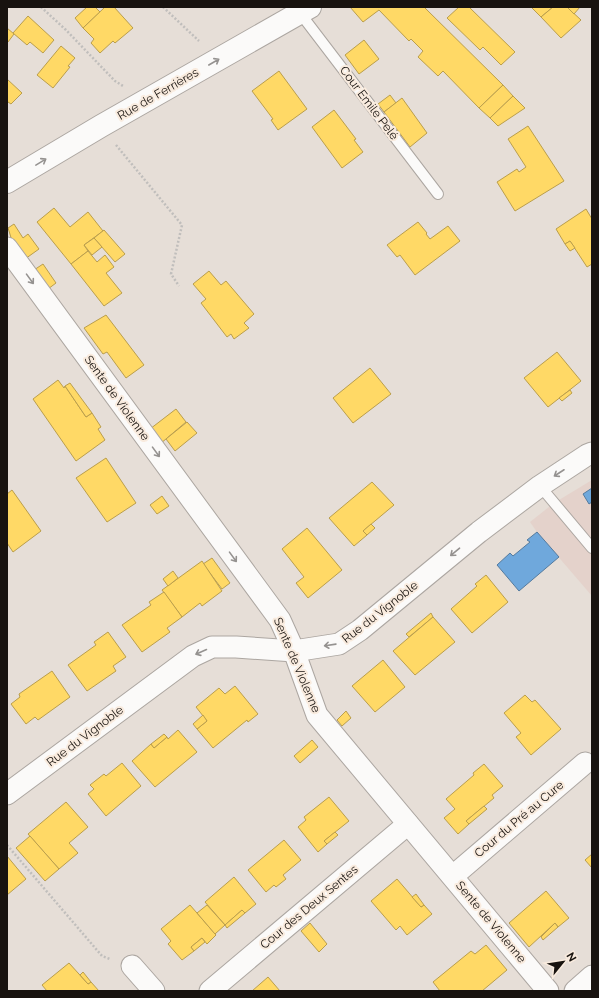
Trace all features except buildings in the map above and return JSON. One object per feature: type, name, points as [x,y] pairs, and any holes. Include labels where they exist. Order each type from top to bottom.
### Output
[{"type":"street","name":"Rue de Ferrières","points":[[7,182],[101,126],[305,10]]},
{"type":"street","name":"Sente de Violenne","points":[[7,248],[280,620],[294,651],[317,714],[548,991]]},
{"type":"street","name":"Rue du Vignoble","points":[[7,794],[193,656],[212,647],[294,651],[339,644],[360,630],[479,532],[540,486],[592,453]]},
{"type":"street","name":"Cour du Pré au Cure","points":[[453,876],[585,763]]},
{"type":"street","name":"Cour des Deux Sentes","points":[[210,991],[408,824]]},
{"type":"street","points":[[132,966],[154,991]]},
{"type":"street","points":[[574,991],[592,976]]},
{"type":"lane","name":"Cour Emile Pelé","points":[[305,10],[438,194]]},
{"type":"lane","points":[[540,486],[592,548]]},
{"type":"path","points":[[40,7],[66,30],[115,81],[145,101]]},
{"type":"path","points":[[163,7],[218,59]]},
{"type":"path","points":[[101,126],[182,225],[171,274],[179,286]]},
{"type":"path","points":[[7,844],[102,956],[132,966]]},
{"type":"shaded area","points":[[592,480],[592,596],[530,522],[554,503]]}]
